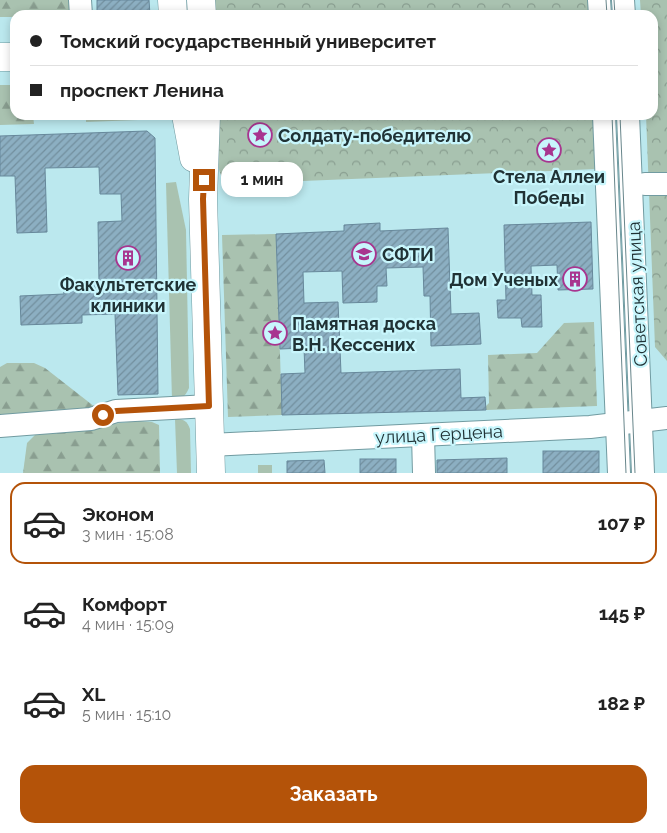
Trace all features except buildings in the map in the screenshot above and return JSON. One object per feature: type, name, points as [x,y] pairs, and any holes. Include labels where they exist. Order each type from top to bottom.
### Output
[{"type":"main road","points":[[187,120],[203,199]]},
{"type":"main road","points":[[206,120],[203,199],[211,473]]},
{"type":"street","name":"Советская улица","points":[[604,120],[619,473]]},
{"type":"street","name":"Советская улица","points":[[628,120],[643,473]]},
{"type":"street","points":[[645,184],[667,184]]},
{"type":"street","points":[[0,426],[91,419],[116,411],[209,406]]},
{"type":"street","name":"улица Герцена","points":[[210,445],[617,424],[667,418]]},
{"type":"street","points":[[423,435],[424,473]]},
{"type":"green space","points":[[0,0],[74,0],[74,10],[10,10],[10,17],[0,17]]},
{"type":"green space","points":[[209,0],[589,0],[590,10],[209,10]]},
{"type":"green space","points":[[640,0],[667,0],[667,361],[655,347],[646,120],[658,120],[658,10],[641,10]]},
{"type":"green space","points":[[0,85],[10,85],[10,120],[34,120],[34,124],[0,125]]},
{"type":"green space","points":[[86,120],[138,120],[86,122]]},
{"type":"green space","points":[[215,120],[594,120],[597,169],[232,184],[222,177],[217,156]]},
{"type":"green space","points":[[176,182],[186,230],[189,388],[183,397],[172,400],[166,183]]},
{"type":"green space","points":[[276,234],[282,415],[228,417],[222,235]]},
{"type":"green space","points":[[594,322],[597,406],[486,410],[485,407],[489,403],[488,355],[537,353],[564,323]]},
{"type":"green space","points":[[7,363],[34,363],[45,368],[95,407],[96,413],[0,421],[0,367]]},
{"type":"green space","points":[[175,419],[185,421],[190,429],[191,473],[177,473]]},
{"type":"green space","points":[[139,421],[152,422],[159,425],[160,473],[23,473],[27,443],[36,434]]},
{"type":"green space","points":[[258,465],[272,465],[272,473],[258,473]]},
{"type":"tram line","points":[[606,0],[607,10]]},
{"type":"tram line","points":[[614,0],[615,10]]},
{"type":"tram line","points":[[612,120],[626,473]]},
{"type":"tram line","points":[[620,120],[635,473]]},
{"type":"place","name":"Солдату-победителю","points":[[260,135]]},
{"type":"place","name":"Стела Аллеи Победы","points":[[549,150]]},
{"type":"place","name":"СФТИ","points":[[364,254]]},
{"type":"place","name":"Факультетские клиники","points":[[128,258]]},
{"type":"place","name":"Дом Ученых","points":[[575,279]]},
{"type":"place","name":"Памятная доска В.Н. Кессених","points":[[275,333]]},
{"type":"route","points":[[103,415],[116,411],[209,406],[204,180]]}]
